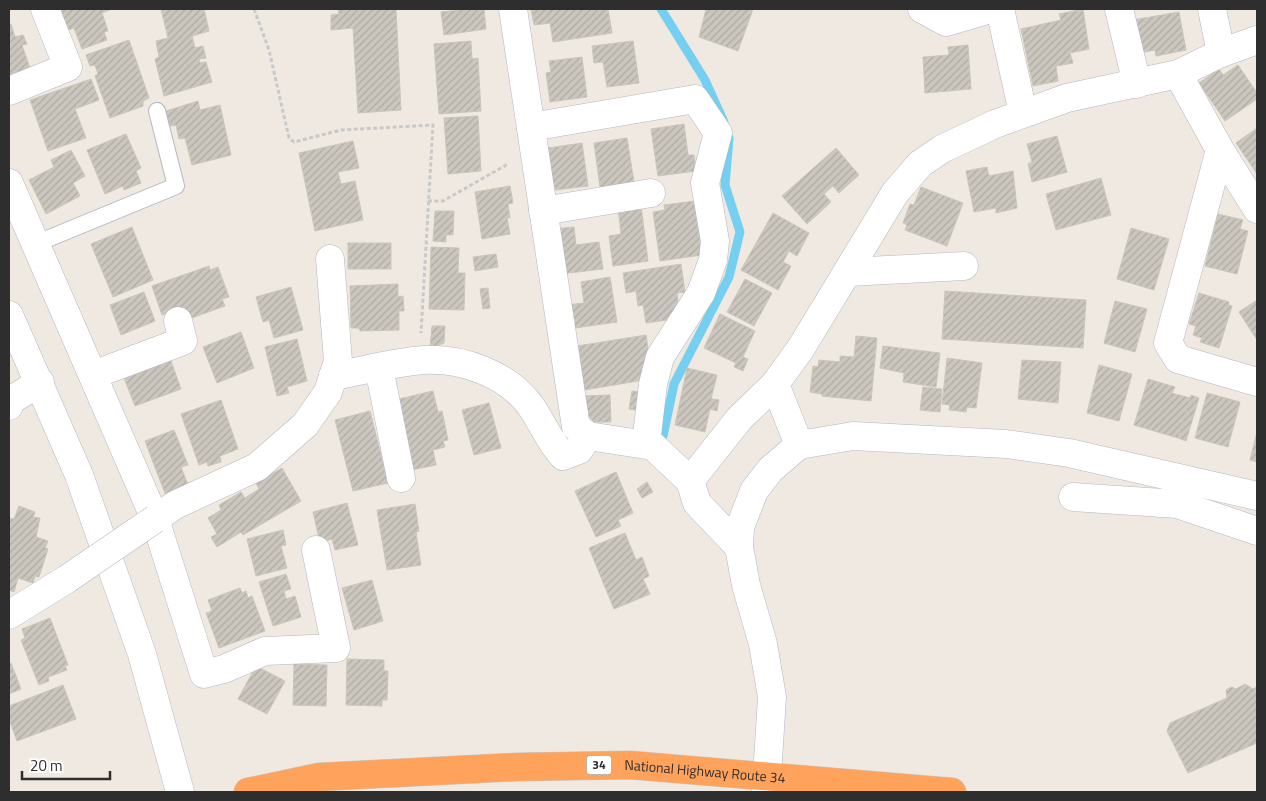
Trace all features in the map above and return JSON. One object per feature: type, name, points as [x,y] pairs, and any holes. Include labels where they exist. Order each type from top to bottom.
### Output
[{"type":"highway","name":"National Highway Route 34","points":[[248,792],[319,777],[516,766],[630,765],[766,784],[952,792]]},
{"type":"street","points":[[9,91],[68,67],[45,9]]},
{"type":"street","points":[[514,9],[576,427],[588,436],[653,446],[690,481],[697,503],[739,547]]},
{"type":"street","points":[[922,9],[946,22],[990,9]]},
{"type":"street","points":[[1000,9],[1023,114]]},
{"type":"street","points":[[1119,9],[1137,84]]},
{"type":"street","points":[[690,481],[739,419],[775,384],[848,272],[895,193],[920,164],[942,149],[995,124],[1067,98],[1178,74],[1245,50],[1212,9]]},
{"type":"street","points":[[1178,74],[1220,150],[1257,209]]},
{"type":"street","points":[[533,138],[695,99],[718,133],[705,183],[715,242],[713,260],[700,292],[660,357],[653,384],[646,444]]},
{"type":"street","points":[[1220,150],[1168,343],[1178,360],[1257,382]]},
{"type":"street","points":[[9,183],[156,518],[204,674],[224,669],[265,651],[336,648],[316,550]]},
{"type":"street","points":[[543,211],[651,193]]},
{"type":"street","points":[[9,615],[67,580],[175,506],[257,467],[305,425],[328,392],[338,361],[330,259]]},
{"type":"street","points":[[848,272],[964,266]]},
{"type":"street","points":[[9,315],[40,382],[78,475],[142,654],[180,792]]},
{"type":"street","points":[[93,376],[183,341],[178,321]]},
{"type":"street","points":[[334,376],[420,361],[465,364],[490,373],[511,386],[530,404],[553,445],[563,456],[579,450],[588,436]]},
{"type":"street","points":[[379,368],[401,478]]},
{"type":"street","points":[[9,406],[10,401],[40,382]]},
{"type":"street","points":[[775,384],[799,445]]},
{"type":"street","points":[[766,784],[772,697],[763,644],[746,585],[739,547],[740,527],[754,491],[770,470],[799,445],[853,436],[1006,444],[1069,454],[1257,496]]},
{"type":"street","points":[[1073,497],[1177,504],[1257,531]]},
{"type":"lane","points":[[35,244],[176,186],[157,111]]},
{"type":"path","points":[[254,9],[269,50],[289,138],[294,142],[341,130],[433,125],[420,361]]},
{"type":"path","points":[[428,201],[443,200],[533,138]]},
{"type":"building","points":[[50,9],[112,9],[102,13],[108,31],[104,32],[107,40],[82,49],[74,28],[65,31]]},
{"type":"building","points":[[161,9],[204,9],[209,31],[192,36],[195,48],[203,46],[206,58],[199,59],[200,63],[206,62],[212,82],[164,96],[155,59],[159,57],[156,41],[168,38]]},
{"type":"building","points":[[338,9],[396,9],[401,110],[358,113],[353,28],[331,30],[331,15],[339,14]]},
{"type":"building","points":[[484,9],[486,29],[444,35],[441,12]]},
{"type":"building","points":[[531,9],[608,9],[612,33],[553,42],[550,23],[534,25]]},
{"type":"building","points":[[706,9],[753,9],[738,51],[699,37]]},
{"type":"building","points":[[1083,9],[1089,49],[1070,53],[1073,63],[1056,66],[1058,81],[1033,86],[1021,29],[1061,20],[1059,14]]},
{"type":"building","points":[[1179,12],[1186,50],[1156,56],[1155,50],[1139,53],[1133,20]]},
{"type":"building","points":[[9,24],[11,24],[15,37],[23,35],[27,44],[22,45],[32,74],[9,82]]},
{"type":"building","points":[[129,40],[149,98],[143,101],[143,106],[110,118],[95,76],[98,74],[95,65],[90,66],[86,55]]},
{"type":"building","points":[[471,41],[472,59],[478,58],[481,111],[439,114],[434,44]]},
{"type":"building","points":[[633,41],[639,83],[607,87],[603,62],[594,63],[592,46]]},
{"type":"building","points":[[968,45],[971,89],[925,93],[923,57],[949,55],[948,47]]},
{"type":"building","points":[[582,57],[587,97],[550,102],[546,73],[551,72],[549,61]]},
{"type":"building","points":[[1238,65],[1257,93],[1257,99],[1225,121],[1199,83],[1219,69],[1223,75]]},
{"type":"building","points":[[91,79],[99,100],[75,109],[86,138],[48,151],[30,100]]},
{"type":"building","points":[[198,101],[200,110],[220,105],[231,155],[192,165],[185,138],[179,139],[176,125],[170,126],[166,111]]},
{"type":"building","points":[[478,116],[481,171],[448,174],[444,118]]},
{"type":"building","points":[[684,124],[688,155],[694,155],[696,171],[658,176],[651,129]]},
{"type":"building","points":[[1257,128],[1257,174],[1236,143]]},
{"type":"building","points":[[126,134],[141,168],[136,171],[141,183],[124,190],[123,186],[105,194],[87,150]]},
{"type":"building","points":[[1057,136],[1067,172],[1032,182],[1028,164],[1032,162],[1027,144]]},
{"type":"building","points":[[627,138],[634,182],[600,187],[594,143]]},
{"type":"building","points":[[353,141],[359,168],[338,172],[341,184],[355,181],[363,220],[315,231],[299,153]]},
{"type":"building","points":[[582,143],[588,186],[555,190],[555,185],[549,186],[546,169],[551,168],[548,148]]},
{"type":"building","points":[[836,148],[859,175],[839,193],[833,186],[824,194],[831,202],[807,224],[782,196]]},
{"type":"building","points":[[71,150],[85,176],[73,183],[80,196],[46,214],[29,180],[54,167],[51,160]]},
{"type":"building","points":[[987,167],[989,176],[1013,171],[1017,208],[996,213],[996,208],[974,212],[966,171]]},
{"type":"building","points":[[1101,178],[1111,215],[1056,230],[1046,194]]},
{"type":"building","points":[[510,186],[513,203],[508,204],[510,218],[507,218],[510,234],[482,239],[475,192]]},
{"type":"building","points":[[921,187],[963,203],[947,246],[905,230],[907,225],[903,223],[910,204],[914,205]]},
{"type":"building","points":[[695,201],[702,255],[660,261],[653,212],[665,210],[664,205]]},
{"type":"building","points":[[641,205],[648,261],[613,266],[609,236],[621,234],[618,208]]},
{"type":"building","points":[[435,211],[454,211],[453,235],[446,235],[446,242],[433,241]]},
{"type":"building","points":[[773,213],[809,233],[797,256],[789,251],[783,262],[791,266],[778,290],[741,270]]},
{"type":"building","points":[[1218,214],[1243,220],[1240,229],[1248,231],[1237,274],[1205,266]]},
{"type":"building","points":[[132,227],[153,280],[113,297],[91,244]]},
{"type":"building","points":[[574,227],[576,245],[599,242],[603,269],[560,274],[554,229]]},
{"type":"building","points":[[1131,228],[1169,239],[1154,290],[1117,279]]},
{"type":"building","points":[[348,243],[391,243],[391,269],[348,269]]},
{"type":"building","points":[[431,247],[459,248],[458,273],[465,273],[464,310],[429,309]]},
{"type":"building","points":[[496,254],[498,267],[475,271],[473,257]]},
{"type":"building","points":[[681,264],[685,292],[677,293],[679,309],[674,319],[646,323],[643,305],[638,306],[636,291],[626,293],[623,273]]},
{"type":"building","points":[[209,266],[210,270],[218,267],[229,297],[222,299],[225,306],[189,319],[184,307],[162,315],[152,286]]},
{"type":"building","points":[[610,277],[617,322],[568,329],[565,305],[584,303],[581,282]]},
{"type":"building","points":[[745,279],[772,293],[754,326],[727,312]]},
{"type":"building","points":[[398,284],[398,297],[403,296],[404,311],[399,311],[399,330],[360,331],[359,328],[351,328],[350,286]]},
{"type":"building","points":[[291,287],[303,330],[274,338],[269,320],[263,322],[256,297]]},
{"type":"building","points":[[488,288],[490,308],[483,309],[480,289]]},
{"type":"building","points":[[945,291],[1086,300],[1083,348],[942,339]]},
{"type":"building","points":[[144,292],[155,321],[121,335],[110,305]]},
{"type":"building","points":[[1199,293],[1229,302],[1228,305],[1232,306],[1219,348],[1200,342],[1202,338],[1193,335],[1196,326],[1189,324]]},
{"type":"building","points":[[1257,300],[1257,340],[1239,312]]},
{"type":"building","points":[[1115,301],[1147,309],[1135,352],[1104,343]]},
{"type":"building","points":[[720,314],[755,331],[743,357],[748,359],[743,371],[734,367],[736,363],[704,348]]},
{"type":"building","points":[[432,326],[445,326],[444,343],[430,348]]},
{"type":"building","points":[[241,332],[254,368],[217,383],[203,347]]},
{"type":"building","points":[[646,335],[651,369],[642,370],[644,380],[584,390],[577,346]]},
{"type":"building","points":[[856,336],[877,338],[871,401],[822,396],[822,394],[810,392],[813,366],[818,367],[819,360],[840,362],[840,356],[854,357]]},
{"type":"building","points":[[297,339],[307,381],[287,387],[289,393],[277,396],[265,347]]},
{"type":"building","points":[[883,346],[940,353],[936,387],[903,382],[904,373],[880,368]]},
{"type":"building","points":[[947,358],[982,363],[976,408],[967,407],[966,412],[949,410],[950,405],[942,404]]},
{"type":"building","points":[[1022,360],[1061,362],[1058,403],[1018,399]]},
{"type":"building","points":[[171,361],[181,389],[135,406],[124,378]]},
{"type":"building","points":[[1099,365],[1132,374],[1119,421],[1087,413]]},
{"type":"building","points":[[687,368],[717,375],[711,399],[719,400],[717,411],[710,409],[705,432],[675,425]]},
{"type":"building","points":[[1148,379],[1175,387],[1172,393],[1190,398],[1178,438],[1134,425]]},
{"type":"building","points":[[923,387],[942,389],[940,412],[920,410]]},
{"type":"building","points":[[433,391],[438,412],[442,411],[448,440],[443,441],[445,447],[433,450],[436,465],[411,470],[395,400]]},
{"type":"building","points":[[632,391],[644,393],[641,411],[629,409]]},
{"type":"building","points":[[1207,393],[1240,402],[1228,447],[1195,438]]},
{"type":"building","points":[[610,395],[611,422],[594,422],[583,410],[582,396]]},
{"type":"building","points":[[1191,395],[1199,398],[1186,441],[1178,438]]},
{"type":"building","points":[[221,400],[238,449],[220,456],[221,462],[208,466],[207,462],[199,465],[181,414]]},
{"type":"building","points":[[489,403],[501,448],[474,455],[462,410]]},
{"type":"building","points":[[370,411],[388,483],[353,491],[335,420]]},
{"type":"building","points":[[174,430],[188,465],[181,467],[189,487],[166,496],[145,441]]},
{"type":"building","points":[[1257,432],[1257,462],[1250,460]]},
{"type":"building","points":[[282,468],[301,501],[243,535],[241,532],[217,547],[211,537],[217,534],[208,518],[221,510],[219,505],[241,492],[245,498],[259,489],[256,483]]},
{"type":"building","points":[[616,472],[633,513],[618,520],[621,526],[596,537],[575,491]]},
{"type":"building","points":[[647,482],[653,492],[642,498],[637,489]]},
{"type":"building","points":[[347,503],[358,545],[335,550],[332,539],[320,543],[313,512]]},
{"type":"building","points":[[415,504],[419,531],[416,532],[421,565],[387,570],[377,510]]},
{"type":"building","points":[[19,506],[35,512],[33,517],[40,518],[36,537],[48,541],[45,548],[48,549],[39,577],[35,576],[33,583],[18,578],[14,592],[9,590],[9,518],[14,519]]},
{"type":"building","points":[[283,530],[286,545],[281,546],[287,568],[256,576],[247,539]]},
{"type":"building","points":[[625,533],[636,560],[642,557],[649,576],[643,579],[650,594],[614,609],[589,548]]},
{"type":"building","points":[[286,574],[291,589],[284,591],[286,599],[295,596],[301,617],[273,626],[259,582]]},
{"type":"building","points":[[372,580],[383,621],[354,630],[342,588]]},
{"type":"building","points":[[240,588],[242,593],[246,591],[248,598],[252,596],[265,631],[219,648],[206,613],[212,611],[208,600]]},
{"type":"building","points":[[50,618],[68,665],[65,666],[67,670],[48,677],[49,681],[39,685],[21,640],[25,638],[22,629]]},
{"type":"building","points":[[347,659],[384,660],[384,671],[388,671],[387,700],[382,700],[382,706],[346,705]]},
{"type":"building","points":[[11,663],[21,689],[9,694],[9,664]]},
{"type":"building","points":[[294,664],[327,665],[326,706],[293,705]]},
{"type":"building","points":[[256,666],[285,681],[267,714],[238,699]]},
{"type":"building","points":[[1245,684],[1253,689],[1257,687],[1257,743],[1188,773],[1167,731],[1170,723],[1227,698],[1226,690],[1231,687],[1236,689]]},
{"type":"building","points":[[63,685],[76,719],[17,741],[9,719],[9,706]]},
{"type":"waterway","points":[[661,9],[705,80],[724,122]]},
{"type":"waterway","points":[[663,436],[674,384],[729,277],[740,232],[725,185],[729,138]]}]
